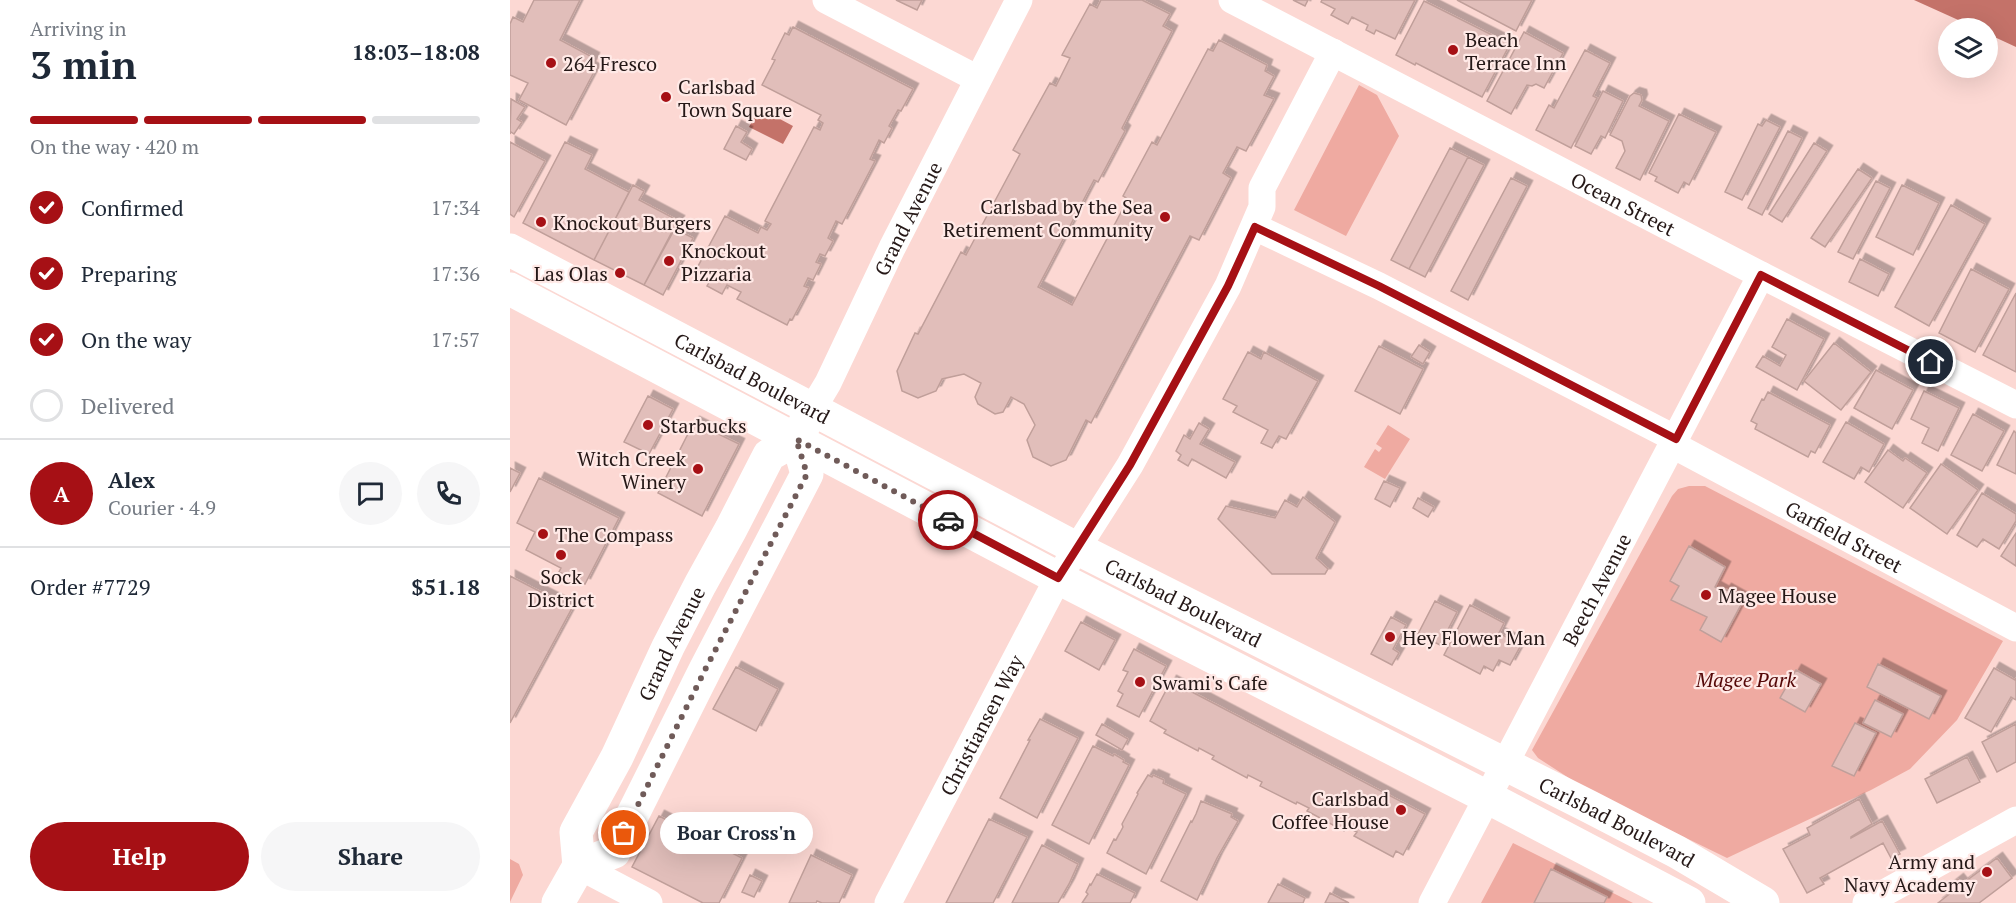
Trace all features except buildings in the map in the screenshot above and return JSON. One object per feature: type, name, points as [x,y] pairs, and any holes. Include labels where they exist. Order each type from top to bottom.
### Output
[{"type":"main road","name":"Carlsbad Boulevard","points":[[510,250],[1078,549],[1677,852],[1763,903]]},
{"type":"main road","name":"Carlsbad Boulevard","points":[[510,288],[1058,578],[1689,903]]},
{"type":"main road","name":"Grand Avenue","points":[[796,439],[807,474],[774,540],[706,668],[614,852],[579,866],[576,832],[616,757],[673,637],[769,454],[796,439],[813,408]]},
{"type":"main road","points":[[558,903],[579,866]]},
{"type":"street","points":[[826,0],[978,80]]},
{"type":"street","name":"Grand Avenue","points":[[813,408],[828,383],[892,248],[1019,0]]},
{"type":"street","name":"Ocean Street","points":[[1232,0],[2016,405]]},
{"type":"street","name":"Christiansen Way","points":[[888,903],[1058,578],[1130,465],[1228,286],[1262,207],[1262,188],[1333,52]]},
{"type":"street","name":"Garfield Street","points":[[1255,227],[1379,286],[1674,442],[2016,628]]},
{"type":"street","name":"Beech Avenue","points":[[1432,903],[1761,275]]},
{"type":"street","points":[[1866,903],[2016,820]]},
{"type":"street","points":[[579,866],[649,903]]},
{"type":"green space","points":[[1359,85],[1377,95],[1399,136],[1346,236],[1294,210]]},
{"type":"green space","points":[[1388,425],[1410,439],[1385,479],[1364,467],[1375,449],[1379,452],[1382,448],[1376,444]]},
{"type":"green space","name":"Magee Park","points":[[1705,486],[2003,641],[1957,720],[1910,769],[1871,790],[1727,858],[1586,789],[1538,758],[1532,750],[1672,496],[1678,489]]},
{"type":"green space","points":[[1513,843],[1633,903],[1481,903]]},
{"type":"green space","points":[[510,859],[519,864],[523,875],[510,902]]},
{"type":"shaded area","points":[[1914,0],[2016,0],[2016,47],[1998,39],[1998,18],[1954,18]]},
{"type":"shaded area","points":[[759,108],[793,126],[783,144],[749,127]]},
{"type":"way so far","points":[[624,833],[706,668],[770,549],[807,474],[796,439],[948,520]]},
{"type":"place","name":"Beach Terrace Inn","points":[[1453,50]]},
{"type":"place","name":"264 Fresco","points":[[551,63]]},
{"type":"place","name":"Carlsbad Town Square","points":[[666,97]]},
{"type":"place","name":"Carlsbad by the Sea Retirement Community","points":[[1165,217]]},
{"type":"place","name":"Knockout Burgers","points":[[541,222]]},
{"type":"place","name":"Knockout Pizzaria","points":[[669,261]]},
{"type":"place","name":"Las Olas","points":[[620,273]]},
{"type":"place","name":"Starbucks","points":[[648,425]]},
{"type":"place","name":"Witch Creek Winery","points":[[698,469]]},
{"type":"place","name":"The Compass","points":[[543,534]]},
{"type":"place","name":"Sock District","points":[[561,555]]},
{"type":"place","name":"Magee House","points":[[1706,595]]},
{"type":"place","name":"Hey Flower Man","points":[[1390,637]]},
{"type":"place","name":"Swami's Cafe","points":[[1140,682]]},
{"type":"place","name":"Carlsbad Coffee House","points":[[1401,810]]},
{"type":"place","name":"Boar Cross'n","points":[[624,833]]},
{"type":"place","name":"Army and Navy Academy","points":[[1987,872]]},
{"type":"route","points":[[948,520],[1058,578],[1130,465],[1228,286],[1255,227],[1379,286],[1676,439],[1761,275],[1931,362]]}]
